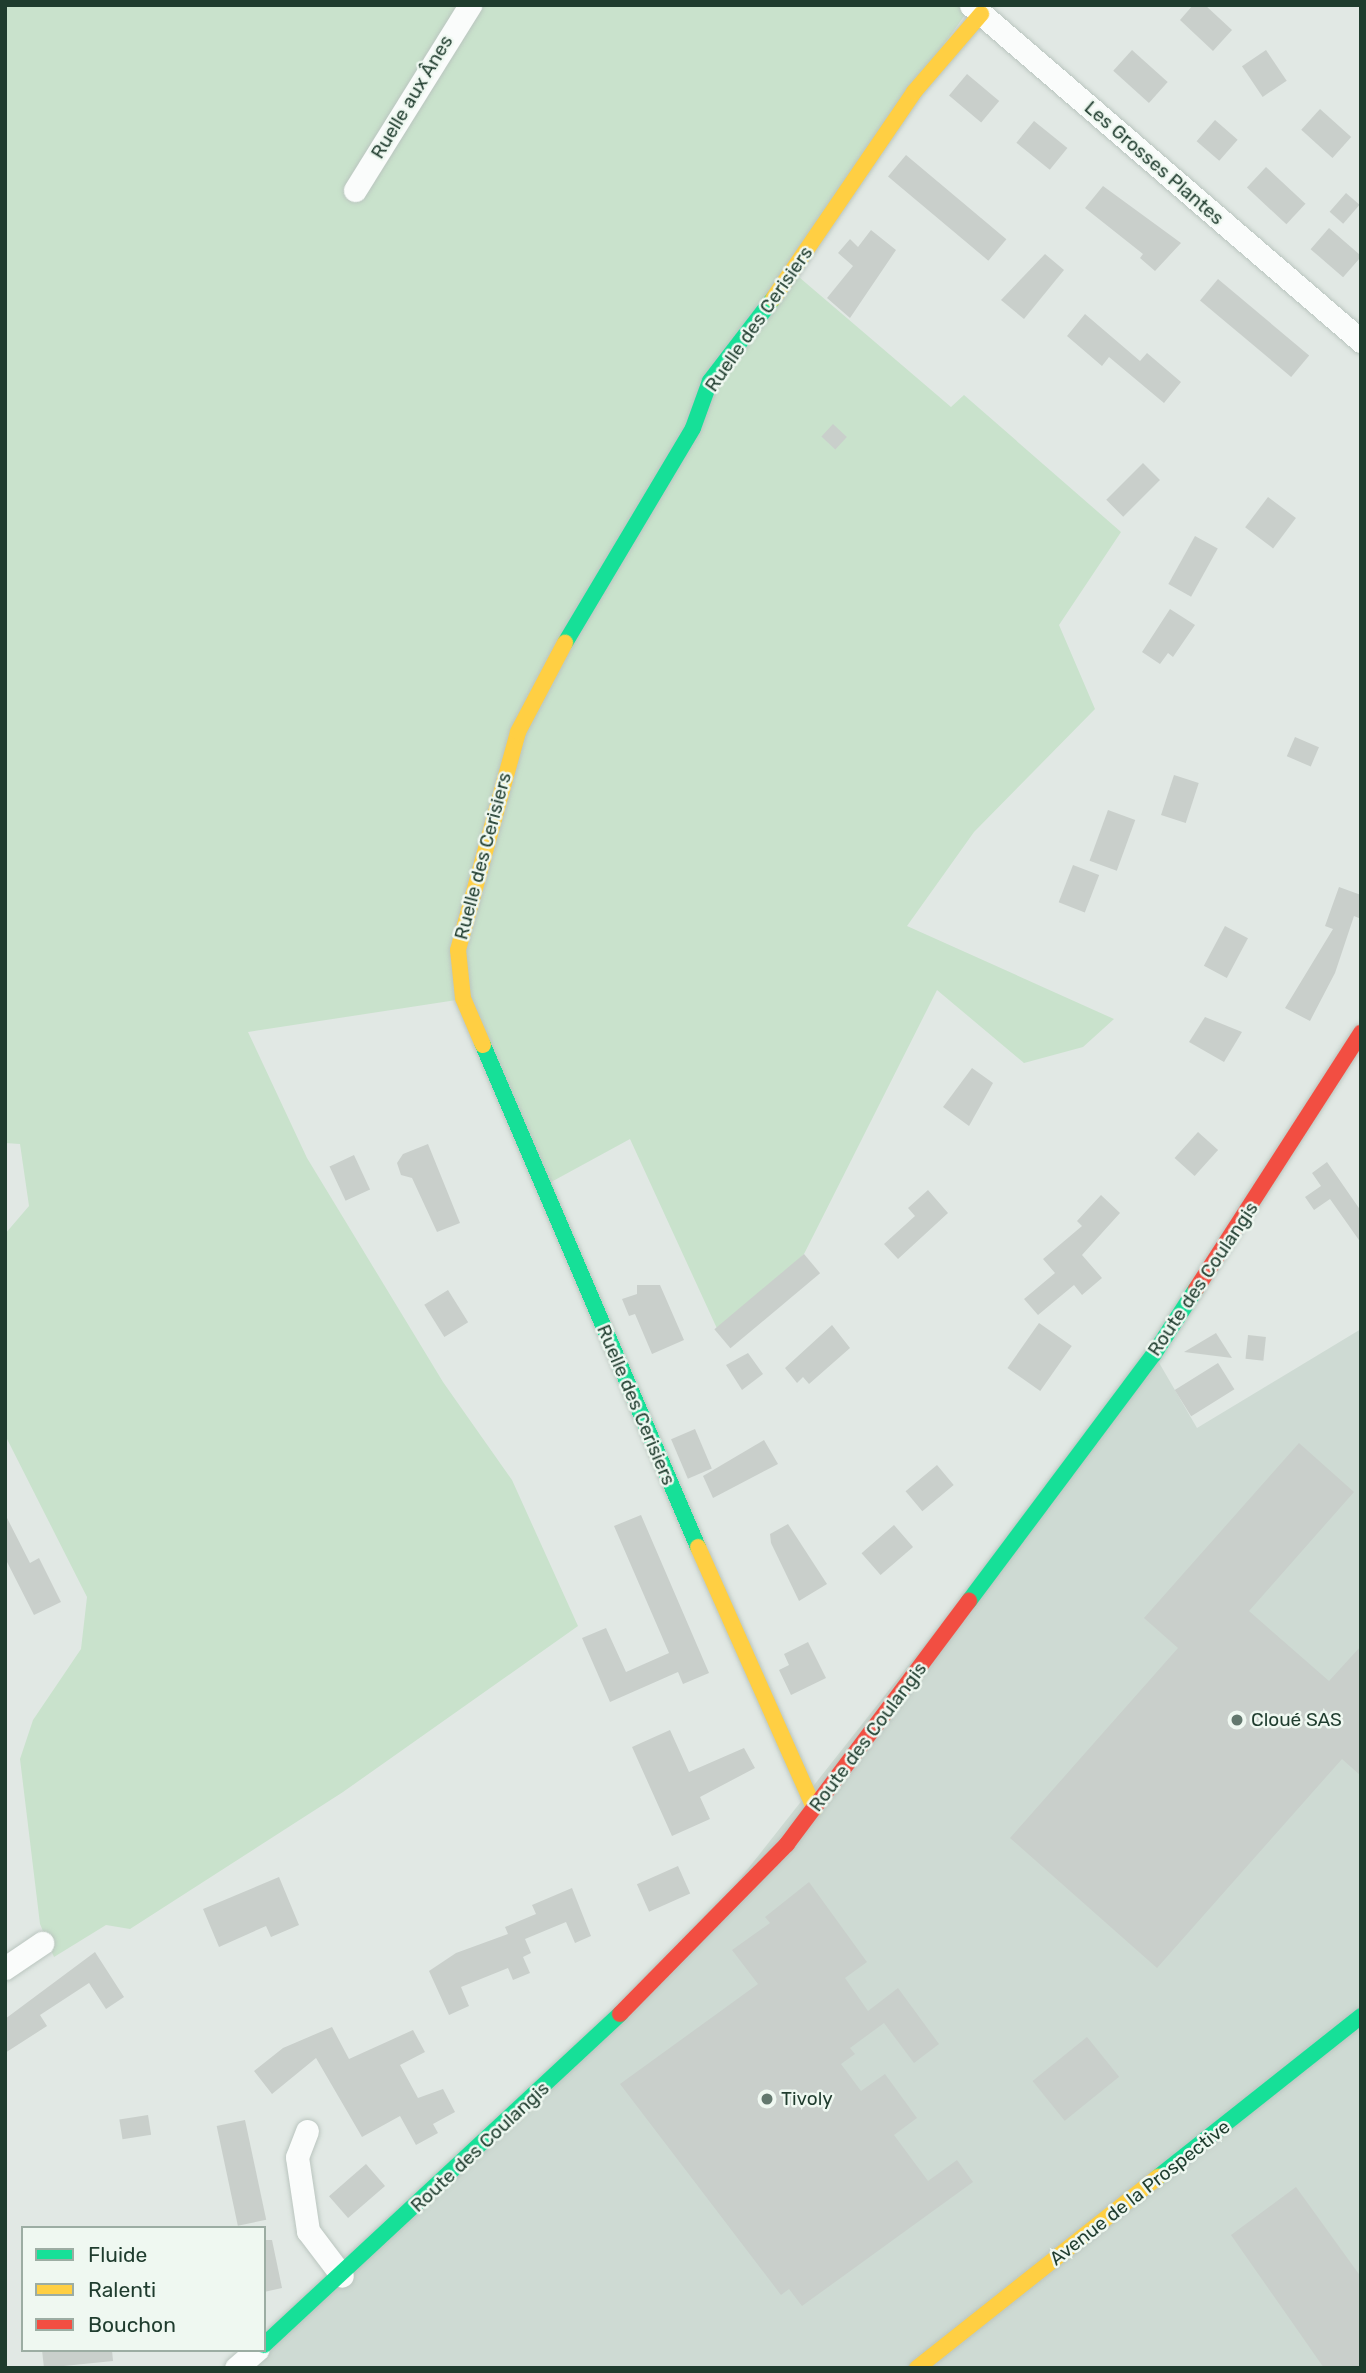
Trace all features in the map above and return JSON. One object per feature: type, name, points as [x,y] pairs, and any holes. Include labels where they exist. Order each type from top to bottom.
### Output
[{"type":"street","name":"Ruelle aux Ânes","points":[[355,190],[470,5]]},
{"type":"street","name":"Les Grosses Plantes","points":[[976,10],[1336,324],[1361,341]]},
{"type":"street","name":"Ruelle des Cerisiers","points":[[814,1808],[794,1773],[463,998],[458,950],[518,732],[595,585],[693,428],[710,382],[753,329],[914,92],[976,10]]},
{"type":"street","points":[[1336,324],[1361,325]]},
{"type":"street","name":"Route des Coulangis","points":[[266,2343],[342,2276],[730,1911],[814,1808],[1154,1354],[1361,1033]]},
{"type":"street","points":[[5,1968],[42,1943]]},
{"type":"street","name":"Avenue de la Prospective","points":[[917,2368],[1361,2016]]},
{"type":"street","points":[[307,2131],[297,2157],[307,2231],[342,2276]]},
{"type":"street","points":[[236,2368],[255,2352]]},
{"type":"shaded area","points":[[1361,1329],[1361,2368],[236,2368],[253,2352],[266,2352],[266,2340],[669,1969],[1154,1354],[1197,1428]]},
{"type":"green space","points":[[5,5],[972,5],[786,266],[951,407],[964,395],[1121,532],[1059,625],[1095,709],[974,832],[907,926],[1114,1019],[1083,1047],[1024,1063],[937,990],[804,1254],[720,1335],[630,1139],[542,1187],[463,999],[248,1032],[307,1158],[443,1382],[512,1480],[578,1626],[343,1792],[130,1929],[106,1925],[54,1957],[40,1924],[20,1759],[33,1720],[81,1649],[87,1597],[5,1435],[5,1234],[29,1206],[20,1144],[5,1143]]},
{"type":"building","points":[[1193,5],[1205,5],[1232,30],[1213,51],[1180,20]]},
{"type":"building","points":[[1132,50],[1168,82],[1149,103],[1113,71]]},
{"type":"building","points":[[1266,50],[1287,81],[1263,97],[1242,66]]},
{"type":"building","points":[[967,74],[999,101],[981,122],[949,95]]},
{"type":"building","points":[[1320,109],[1351,137],[1332,158],[1301,130]]},
{"type":"building","points":[[1215,120],[1238,140],[1219,161],[1197,141]]},
{"type":"building","points":[[1034,121],[1067,148],[1050,170],[1016,143]]},
{"type":"building","points":[[906,155],[1006,239],[988,261],[888,176]]},
{"type":"building","points":[[1266,167],[1305,204],[1286,224],[1247,187]]},
{"type":"building","points":[[1103,186],[1181,243],[1155,271],[1140,258],[1143,254],[1085,208]]},
{"type":"building","points":[[1346,193],[1360,205],[1343,224],[1330,212]]},
{"type":"building","points":[[1329,228],[1361,256],[1343,277],[1311,249]]},
{"type":"building","points":[[871,230],[896,250],[850,318],[827,298],[853,266],[838,253],[850,239],[858,247]]},
{"type":"building","points":[[1045,254],[1064,270],[1024,319],[1001,300]]},
{"type":"building","points":[[1218,279],[1309,355],[1291,377],[1200,300]]},
{"type":"building","points":[[1085,314],[1140,361],[1147,353],[1181,382],[1164,403],[1109,357],[1102,366],[1067,336]]},
{"type":"building","points":[[833,424],[847,437],[835,449],[821,436]]},
{"type":"building","points":[[1143,463],[1160,480],[1123,517],[1106,500]]},
{"type":"building","points":[[1268,497],[1296,518],[1273,548],[1245,527]]},
{"type":"building","points":[[1195,536],[1218,549],[1191,597],[1168,584]]},
{"type":"building","points":[[1170,609],[1195,625],[1173,657],[1168,653],[1160,664],[1142,652]]},
{"type":"building","points":[[1295,737],[1319,747],[1311,766],[1287,756]]},
{"type":"building","points":[[1174,775],[1199,783],[1186,823],[1161,815]]},
{"type":"building","points":[[1108,810],[1135,820],[1117,871],[1090,861]]},
{"type":"building","points":[[1073,865],[1099,875],[1085,912],[1059,902]]},
{"type":"building","points":[[1339,887],[1361,895],[1361,919],[1354,916],[1335,973],[1310,1021],[1285,1008],[1333,929],[1325,926]]},
{"type":"building","points":[[1225,926],[1248,938],[1227,978],[1204,966]]},
{"type":"building","points":[[1205,1017],[1242,1032],[1224,1062],[1189,1042]]},
{"type":"building","points":[[972,1068],[993,1083],[969,1126],[943,1107]]},
{"type":"building","points":[[1198,1132],[1218,1150],[1195,1176],[1175,1158]]},
{"type":"building","points":[[428,1144],[460,1223],[437,1232],[412,1178],[401,1175],[397,1163],[403,1154]]},
{"type":"building","points":[[354,1155],[370,1189],[346,1201],[330,1166]]},
{"type":"building","points":[[1327,1162],[1361,1211],[1361,1243],[1330,1199],[1314,1210],[1305,1197],[1321,1186],[1312,1173]]},
{"type":"building","points":[[928,1190],[948,1213],[898,1259],[884,1244],[915,1216],[908,1208]]},
{"type":"building","points":[[1101,1195],[1120,1213],[1082,1255],[1102,1278],[1082,1295],[1074,1285],[1038,1315],[1024,1299],[1055,1273],[1043,1259],[1082,1226],[1077,1221]]},
{"type":"building","points":[[804,1254],[820,1273],[730,1348],[714,1329]]},
{"type":"building","points":[[637,1285],[660,1285],[684,1340],[652,1354],[635,1314],[629,1316],[622,1299],[637,1294]]},
{"type":"building","points":[[448,1290],[468,1322],[444,1337],[424,1305]]},
{"type":"building","points":[[1039,1323],[1072,1346],[1040,1391],[1007,1368]]},
{"type":"building","points":[[832,1325],[850,1348],[809,1384],[803,1377],[797,1383],[785,1368]]},
{"type":"building","points":[[1216,1333],[1232,1358],[1184,1352]]},
{"type":"building","points":[[1248,1335],[1266,1337],[1263,1361],[1245,1359]]},
{"type":"building","points":[[748,1353],[763,1374],[742,1390],[726,1365]]},
{"type":"building","points":[[1218,1363],[1234,1389],[1191,1416],[1175,1390]]},
{"type":"building","points":[[695,1429],[712,1469],[688,1479],[671,1439]]},
{"type":"building","points":[[764,1440],[778,1464],[713,1498],[703,1476]]},
{"type":"building","name":"Cloué SAS","points":[[1299,1443],[1354,1492],[1249,1611],[1329,1681],[1361,1646],[1361,1776],[1342,1759],[1157,1968],[1010,1838],[1178,1648],[1144,1618]]},
{"type":"building","points":[[937,1465],[954,1485],[922,1511],[906,1491]]},
{"type":"building","points":[[5,1514],[30,1563],[39,1558],[61,1602],[34,1615],[5,1558]]},
{"type":"building","points":[[641,1515],[709,1673],[683,1684],[678,1672],[610,1702],[582,1638],[606,1628],[626,1672],[669,1653],[614,1526]]},
{"type":"building","points":[[788,1524],[827,1584],[799,1601],[771,1543],[770,1534]]},
{"type":"building","points":[[894,1525],[913,1547],[881,1575],[862,1553]]},
{"type":"building","points":[[808,1642],[826,1678],[791,1695],[779,1670],[789,1665],[784,1654]]},
{"type":"building","points":[[670,1730],[689,1772],[744,1748],[755,1768],[700,1797],[710,1819],[672,1836],[632,1747]]},
{"type":"building","points":[[678,1866],[690,1893],[649,1912],[637,1884]]},
{"type":"building","points":[[279,1877],[299,1925],[271,1937],[266,1926],[219,1947],[203,1909]]},
{"type":"building","name":"Tivoly","points":[[809,1882],[867,1962],[845,1978],[868,2011],[898,1988],[939,2044],[914,2063],[884,2023],[850,2048],[855,2054],[841,2064],[861,2091],[885,2074],[917,2118],[894,2135],[928,2181],[957,2160],[973,2182],[802,2306],[789,2289],[781,2295],[620,2084],[758,1984],[732,1950],[770,1923],[765,1917]]},
{"type":"building","points":[[572,1888],[591,1936],[575,1943],[566,1922],[525,1939],[531,1953],[523,1957],[530,1973],[513,1980],[508,1968],[461,1987],[469,2006],[449,2015],[429,1971],[456,1953],[508,1934],[505,1927],[536,1914],[532,1905]]},
{"type":"building","points":[[95,1952],[124,1997],[106,2009],[89,1983],[40,2015],[47,2026],[5,2053],[5,2019]]},
{"type":"building","points":[[332,2027],[349,2059],[413,2030],[425,2052],[400,2065],[418,2098],[443,2089],[455,2112],[433,2124],[438,2133],[416,2145],[400,2116],[362,2137],[316,2058],[272,2094],[254,2071],[283,2048]]},
{"type":"building","points":[[1087,2037],[1119,2077],[1065,2121],[1033,2081]]},
{"type":"building","points":[[148,2115],[151,2135],[122,2139],[119,2120]]},
{"type":"building","points":[[245,2120],[266,2220],[238,2226],[217,2126]]},
{"type":"building","points":[[366,2164],[385,2186],[348,2218],[329,2196]]},
{"type":"building","points":[[1296,2187],[1361,2277],[1361,2368],[1324,2368],[1231,2235]]},
{"type":"building","points":[[266,2240],[272,2240],[282,2288],[266,2292]]},
{"type":"building","points":[[42,2352],[112,2352],[113,2361],[44,2368]]},
{"type":"traffic: fast","points":[[565,643],[693,428],[710,381],[773,299]]},
{"type":"traffic: fast","points":[[483,1045],[698,1547]]},
{"type":"traffic: fast","points":[[969,1601],[1154,1354],[1196,1289]]},
{"type":"traffic: fast","points":[[266,2343],[620,2014]]},
{"type":"traffic: fast","points":[[1158,2177],[1361,2016]]},
{"type":"traffic: slow","points":[[773,299],[914,92],[981,14]]},
{"type":"traffic: slow","points":[[483,1045],[463,998],[458,950],[518,732],[565,643]]},
{"type":"traffic: slow","points":[[698,1547],[814,1808]]},
{"type":"traffic: slow","points":[[917,2368],[1158,2177]]},
{"type":"traffic: jam","points":[[1196,1289],[1361,1033]]},
{"type":"traffic: jam","points":[[620,2014],[787,1844],[969,1601]]},
{"type":"place","name":"Cloué SAS","points":[[1237,1720]]},
{"type":"place","name":"Tivoly","points":[[767,2099]]}]
